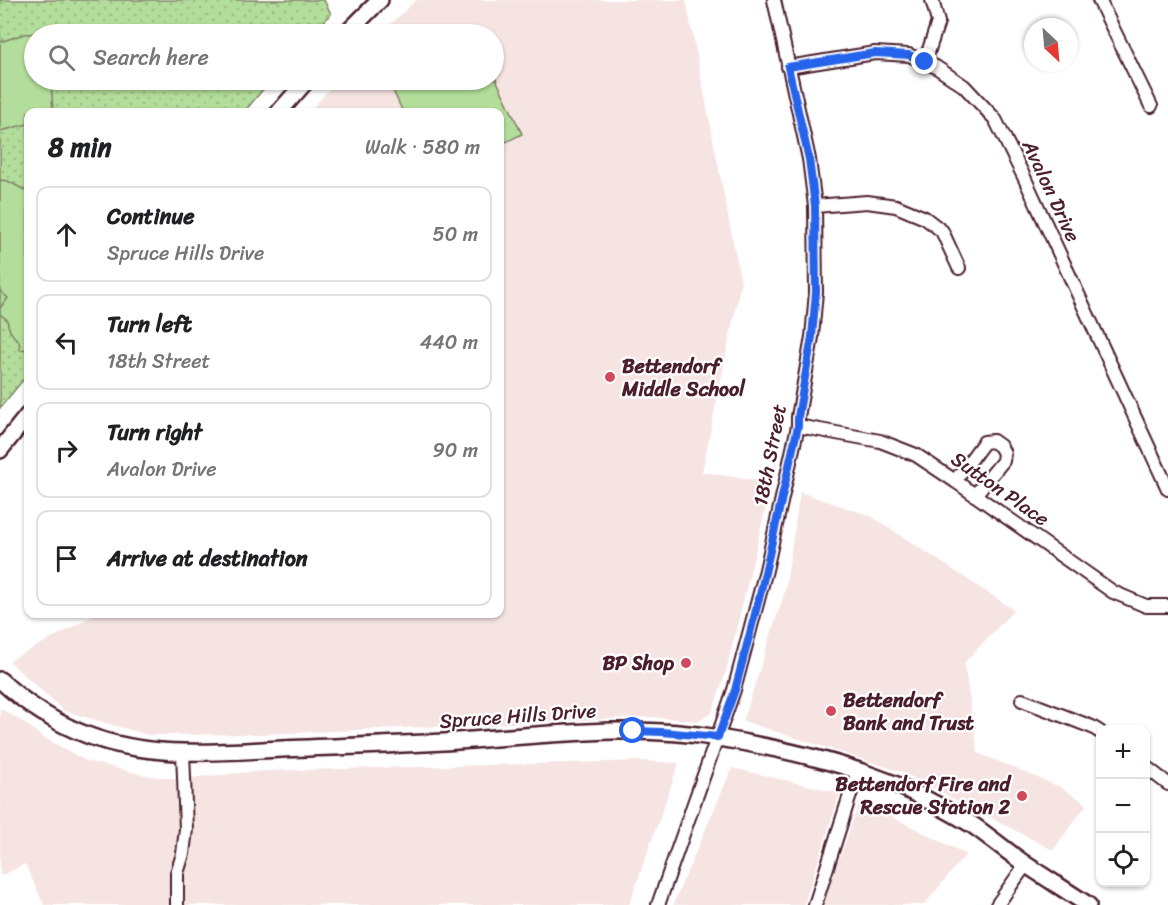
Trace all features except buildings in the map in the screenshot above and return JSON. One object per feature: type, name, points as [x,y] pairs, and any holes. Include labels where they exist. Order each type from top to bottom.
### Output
[{"type":"main road","points":[[356,24],[380,0]]},
{"type":"main road","points":[[282,108],[298,90]]},
{"type":"main road","points":[[0,450],[24,420]]},
{"type":"main road","name":"Spruce Hills Drive","points":[[0,680],[29,704],[86,735],[163,752],[232,752],[418,743],[593,731],[662,732],[718,737],[805,755],[858,770],[906,789],[973,826],[1088,905]]},
{"type":"street","name":"18th Street","points":[[658,905],[735,690],[760,595],[798,426],[812,337],[816,292],[815,206],[809,159],[774,0]]},
{"type":"street","points":[[925,62],[938,22],[932,0]]},
{"type":"street","points":[[1099,0],[1151,106]]},
{"type":"street","name":"Avalon Drive","points":[[788,67],[875,53],[909,55],[936,67],[964,86],[994,118],[1024,177],[1168,489]]},
{"type":"street","points":[[815,206],[867,202],[896,206],[926,218],[942,231],[959,268]]},
{"type":"street","name":"Sutton Place","points":[[798,426],[883,443],[916,455],[1113,592],[1146,606],[1168,606]]},
{"type":"street","points":[[956,481],[984,442],[993,441],[1000,446],[1004,453],[1003,460],[975,495]]},
{"type":"street","points":[[1022,700],[1096,729]]},
{"type":"street","points":[[177,905],[177,873],[183,854],[186,829],[183,752]]},
{"type":"street","points":[[1150,769],[1168,784]]},
{"type":"street","points":[[815,905],[858,770]]},
{"type":"street","points":[[998,905],[1026,864]]},
{"type":"shaded area","name":"Bettendorf Middle School","points":[[416,0],[686,0],[741,282],[702,472],[772,483],[726,671],[712,713],[698,721],[652,717],[264,734],[148,735],[64,711],[9,661],[90,618],[504,618],[504,108],[313,108],[329,90],[504,90],[504,24],[391,24]]},
{"type":"shaded area","points":[[800,492],[871,516],[1014,610],[964,663],[978,753],[1060,787],[1087,804],[1053,850],[902,772],[743,721],[785,591]]},
{"type":"shaded area","points":[[0,708],[41,736],[86,761],[144,775],[177,779],[263,771],[643,761],[679,763],[629,905],[44,905],[25,864],[0,876]]},
{"type":"shaded area","points":[[732,768],[840,793],[804,905],[673,905]]},
{"type":"shaded area","points":[[860,801],[966,854],[924,905],[823,905]]},
{"type":"green space","points":[[0,0],[324,0],[331,14],[322,24],[24,24],[24,90],[263,90],[247,108],[24,108],[24,379],[0,408]]},
{"type":"green space","points":[[24,34],[24,90],[52,90],[53,108],[24,108],[24,125],[0,131],[0,42]]},
{"type":"green space","points":[[393,90],[501,90],[522,134],[504,143],[504,108],[401,108]]},
{"type":"green space","points":[[0,180],[8,181],[24,190],[24,350],[20,350],[19,341],[11,332],[7,320],[0,314],[0,308],[8,298],[0,291]]},
{"type":"place","name":"Bettendorf Middle School","points":[[610,377]]},
{"type":"place","name":"BP Shop","points":[[686,663]]},
{"type":"place","name":"Bettendorf Bank and Trust","points":[[831,711]]},
{"type":"place","name":"Bettendorf Fire and Rescue Station 2","points":[[1022,796]]},
{"type":"route","points":[[633,731],[718,737],[735,690],[766,570],[798,426],[812,337],[816,292],[815,206],[809,159],[788,67],[875,53],[909,55],[925,62]]}]
